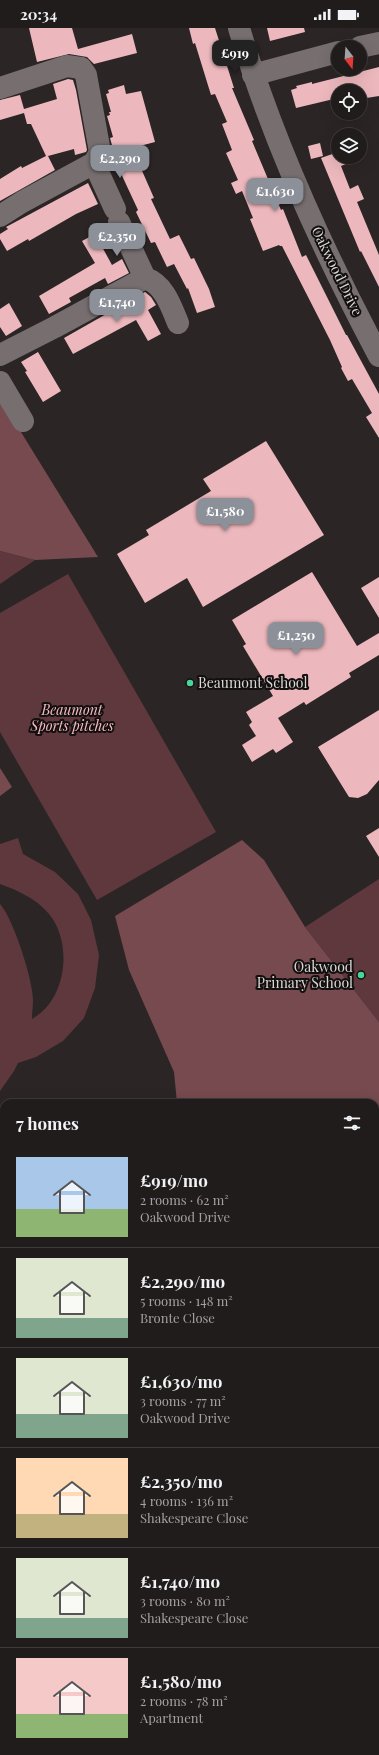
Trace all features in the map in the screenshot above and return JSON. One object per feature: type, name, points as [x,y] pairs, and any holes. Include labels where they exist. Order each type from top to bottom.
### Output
[{"type":"street","name":"Oakwood Drive","points":[[239,28],[253,75],[265,108],[318,236],[379,356]]},
{"type":"street","points":[[367,46],[379,43]]},
{"type":"street","points":[[253,75],[331,54]]},
{"type":"street","points":[[0,88],[67,66],[81,68],[86,75],[100,145],[99,158],[94,163],[22,202],[0,216]]},
{"type":"street","points":[[94,163],[145,278]]},
{"type":"street","points":[[0,355],[145,278],[152,280],[158,285],[169,302],[178,323]]},
{"type":"street","points":[[0,382],[23,421]]},
{"type":"green space","points":[[0,551],[35,560],[0,584]]},
{"type":"green space","name":"Beaumont Sports pitches","points":[[68,574],[216,832],[97,900],[0,732],[0,613]]},
{"type":"green space","points":[[18,838],[23,854],[55,872],[78,894],[91,920],[99,955],[95,988],[84,1018],[63,1041],[36,1057],[18,1063],[0,1091],[0,904],[11,922],[30,979],[33,1000],[32,1019],[44,1010],[53,999],[63,970],[61,940],[57,926],[49,914],[33,899],[0,884],[0,844]]},
{"type":"green space","name":"Oakwood Primary School","points":[[379,879],[379,1022],[305,927]]},
{"type":"shaded area","points":[[0,398],[98,557],[35,560],[0,551]]},
{"type":"shaded area","points":[[0,768],[12,787],[0,796]]},
{"type":"shaded area","points":[[242,840],[264,860],[305,927],[379,1022],[379,1099],[177,1099],[174,1072],[129,970],[115,916]]},
{"type":"building","points":[[29,28],[72,28],[78,49],[132,34],[137,53],[94,64],[87,57],[69,54],[37,62]]},
{"type":"building","points":[[189,28],[215,28],[234,88],[232,88],[254,140],[252,141],[281,210],[283,209],[302,257],[306,255],[346,335],[379,394],[379,438],[366,417],[372,413],[352,379],[348,381],[330,340],[282,246],[279,245],[263,251],[250,219],[253,218],[242,191],[236,194],[231,183],[238,180],[226,153],[232,150],[222,124],[227,122],[215,94],[211,95]]},
{"type":"building","points":[[267,28],[304,28],[305,32],[270,41]]},
{"type":"building","points":[[379,67],[379,96],[367,98],[367,84],[331,84],[331,100],[296,108],[291,90],[297,88],[296,86],[312,82],[312,84],[344,76],[367,76],[367,70]]},
{"type":"building","points":[[68,79],[73,80],[76,90],[87,150],[86,152],[75,155],[74,149],[48,156],[55,170],[0,201],[0,179],[21,166],[22,168],[46,156],[31,124],[27,124],[24,113],[0,120],[0,100],[20,95],[24,109],[57,99],[53,84]]},
{"type":"building","points":[[124,85],[126,94],[141,91],[155,142],[132,148],[154,198],[151,199],[170,239],[179,235],[191,259],[194,258],[209,289],[215,307],[197,313],[188,288],[187,289],[174,264],[167,267],[155,242],[151,243],[136,212],[138,210],[118,167],[110,138],[113,137],[107,116],[110,115],[109,112],[111,112],[106,94],[109,93],[108,90]]},
{"type":"building","points":[[320,143],[323,156],[311,159],[308,146]]},
{"type":"building","points":[[331,154],[331,164],[346,164],[341,166],[350,189],[358,185],[364,199],[357,202],[379,255],[379,287],[361,251],[360,252],[321,158]]},
{"type":"building","points":[[88,183],[98,204],[76,214],[29,241],[28,239],[7,251],[0,239],[0,234],[8,229],[6,227]]},
{"type":"building","points":[[95,234],[112,265],[122,259],[129,273],[108,284],[105,278],[69,298],[71,302],[49,314],[39,296],[95,263],[82,241]]},
{"type":"building","points":[[145,292],[151,297],[156,305],[148,310],[161,334],[148,341],[136,320],[73,354],[64,338]]},
{"type":"building","points":[[9,303],[22,326],[6,336],[0,327],[0,309]]},
{"type":"building","points":[[38,352],[61,391],[43,402],[25,372],[27,371],[21,362]]},
{"type":"building","points":[[266,441],[324,535],[203,607],[187,578],[145,603],[117,554],[149,535],[146,530],[211,491],[203,479]]},
{"type":"building","points":[[312,572],[357,646],[379,633],[379,655],[349,673],[351,677],[306,705],[304,702],[278,718],[293,742],[276,753],[273,749],[252,762],[242,745],[256,736],[249,725],[252,722],[246,712],[273,696],[243,646],[246,644],[232,620]]},
{"type":"building","points":[[379,577],[379,618],[361,588]]},
{"type":"building","points":[[379,710],[379,780],[367,794],[358,798],[349,797],[318,747]]},
{"type":"building","points":[[379,828],[379,857],[366,836]]},
{"type":"place","name":"Beaumont School","points":[[190,683]]},
{"type":"place","name":"Oakwood Primary School","points":[[361,975]]}]
